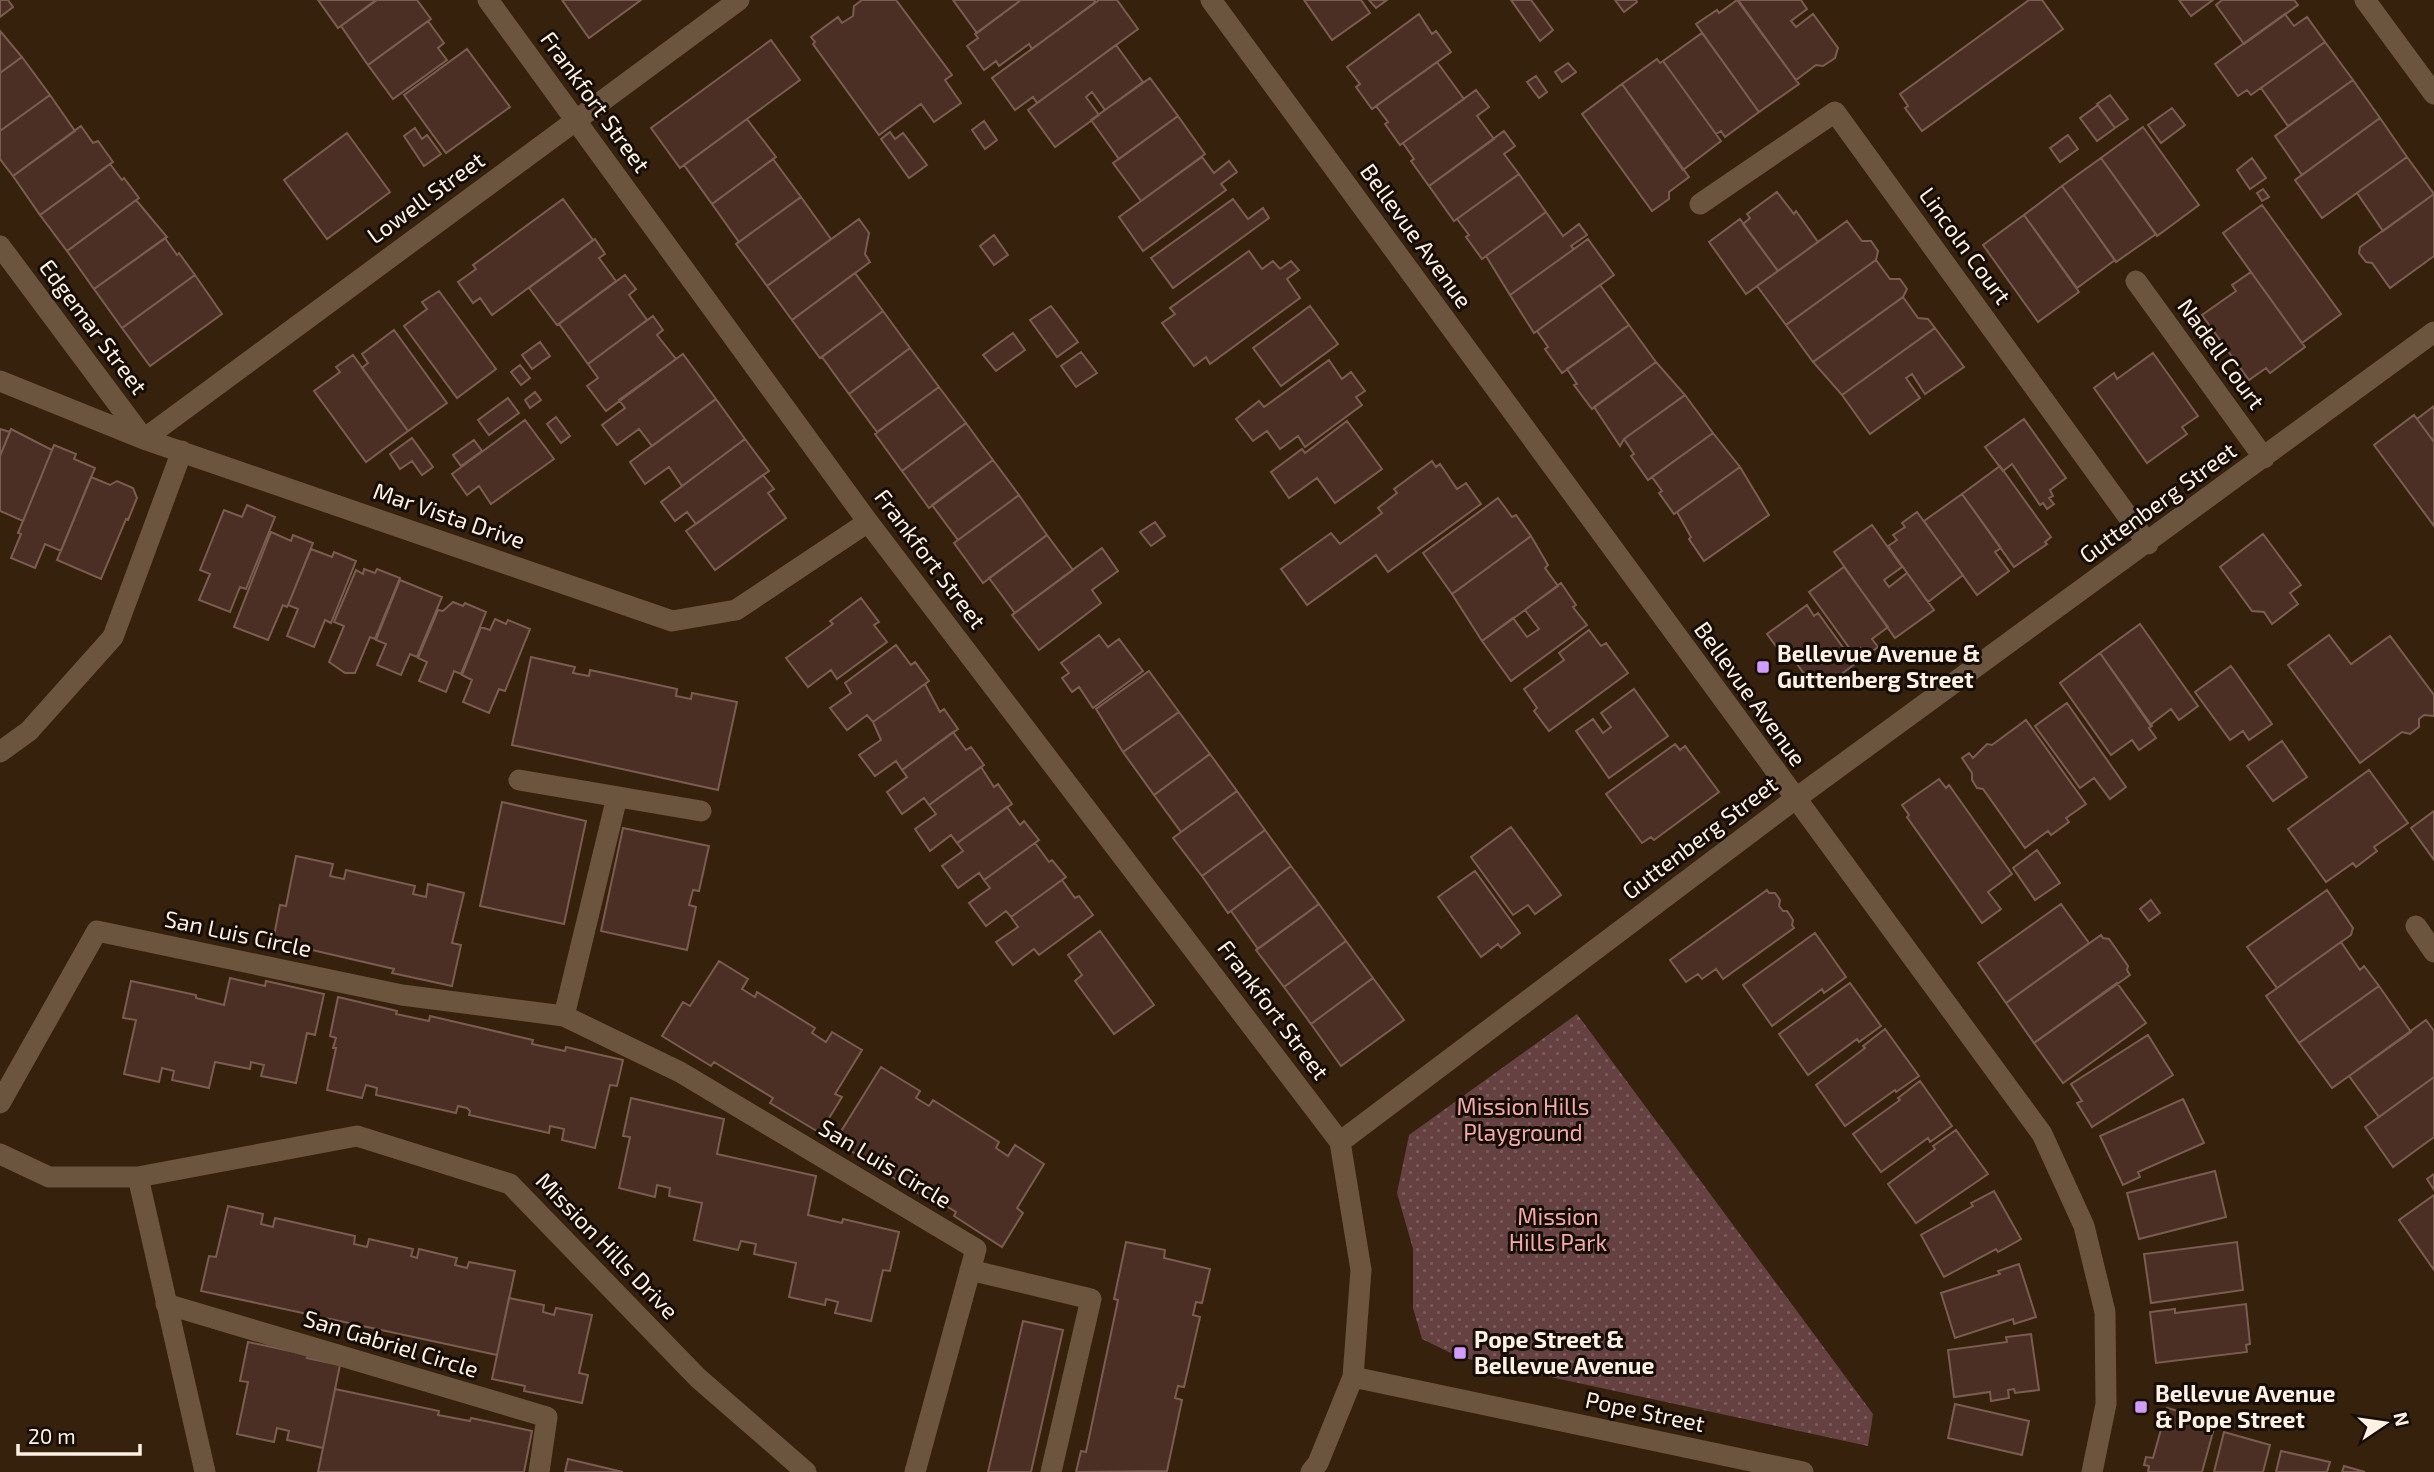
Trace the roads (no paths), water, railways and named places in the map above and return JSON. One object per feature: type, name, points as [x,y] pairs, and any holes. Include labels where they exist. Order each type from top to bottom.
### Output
[{"type":"street","name":"Frankfort Street","points":[[488,0],[868,522],[1340,1142]]},
{"type":"street","name":"Lowell Street","points":[[144,439],[739,0]]},
{"type":"street","name":"Bellevue Avenue","points":[[1210,0],[2042,1134],[2084,1226],[2105,1312],[2106,1404],[2092,1472]]},
{"type":"street","points":[[2365,0],[2434,94]]},
{"type":"street","name":"Lincoln Court","points":[[1700,204],[1835,112],[2148,544]]},
{"type":"street","name":"Edgemar Street","points":[[0,246],[144,439]]},
{"type":"street","name":"Nadell Court","points":[[2136,281],[2264,458]]},
{"type":"street","name":"Guttenberg Street","points":[[1340,1142],[1796,799],[2148,544],[2434,332]]},
{"type":"street","name":"Mar Vista Drive","points":[[0,381],[144,439],[672,621],[736,610],[868,522]]},
{"type":"street","points":[[0,752],[29,731],[113,637],[183,451]]},
{"type":"street","points":[[519,780],[701,811]]},
{"type":"street","points":[[564,1016],[617,797]]},
{"type":"street","points":[[2416,926],[2434,952]]},
{"type":"street","name":"San Luis Circle","points":[[0,1103],[97,931],[402,995],[564,1016],[680,1072],[976,1250],[915,1472]]},
{"type":"street","name":"Mission Hills Drive","points":[[0,1154],[49,1177],[138,1177],[357,1136],[510,1184],[698,1378],[806,1472]]},
{"type":"street","points":[[1311,1472],[1318,1463],[1353,1377],[1361,1270],[1340,1142]]},
{"type":"street","points":[[138,1177],[205,1472]]},
{"type":"street","points":[[970,1269],[1091,1299],[1051,1472]]},
{"type":"street","name":"San Gabriel Circle","points":[[166,1304],[547,1417],[538,1472]]},
{"type":"street","name":"Pope Street","points":[[1353,1377],[1802,1472]]},
{"type":"place","name":"Bellevue Avenue & Guttenberg Street","points":[[1763,667]]},
{"type":"place","name":"Pope Street & Bellevue Avenue","points":[[1460,1353]]},
{"type":"place","name":"Bellevue Avenue & Pope Street","points":[[2141,1407]]},
{"type":"park label","name":"Mission Hills Playground","points":[[1523,1120]]},
{"type":"park label","name":"Mission Hills Park","points":[[1558,1230]]}]
